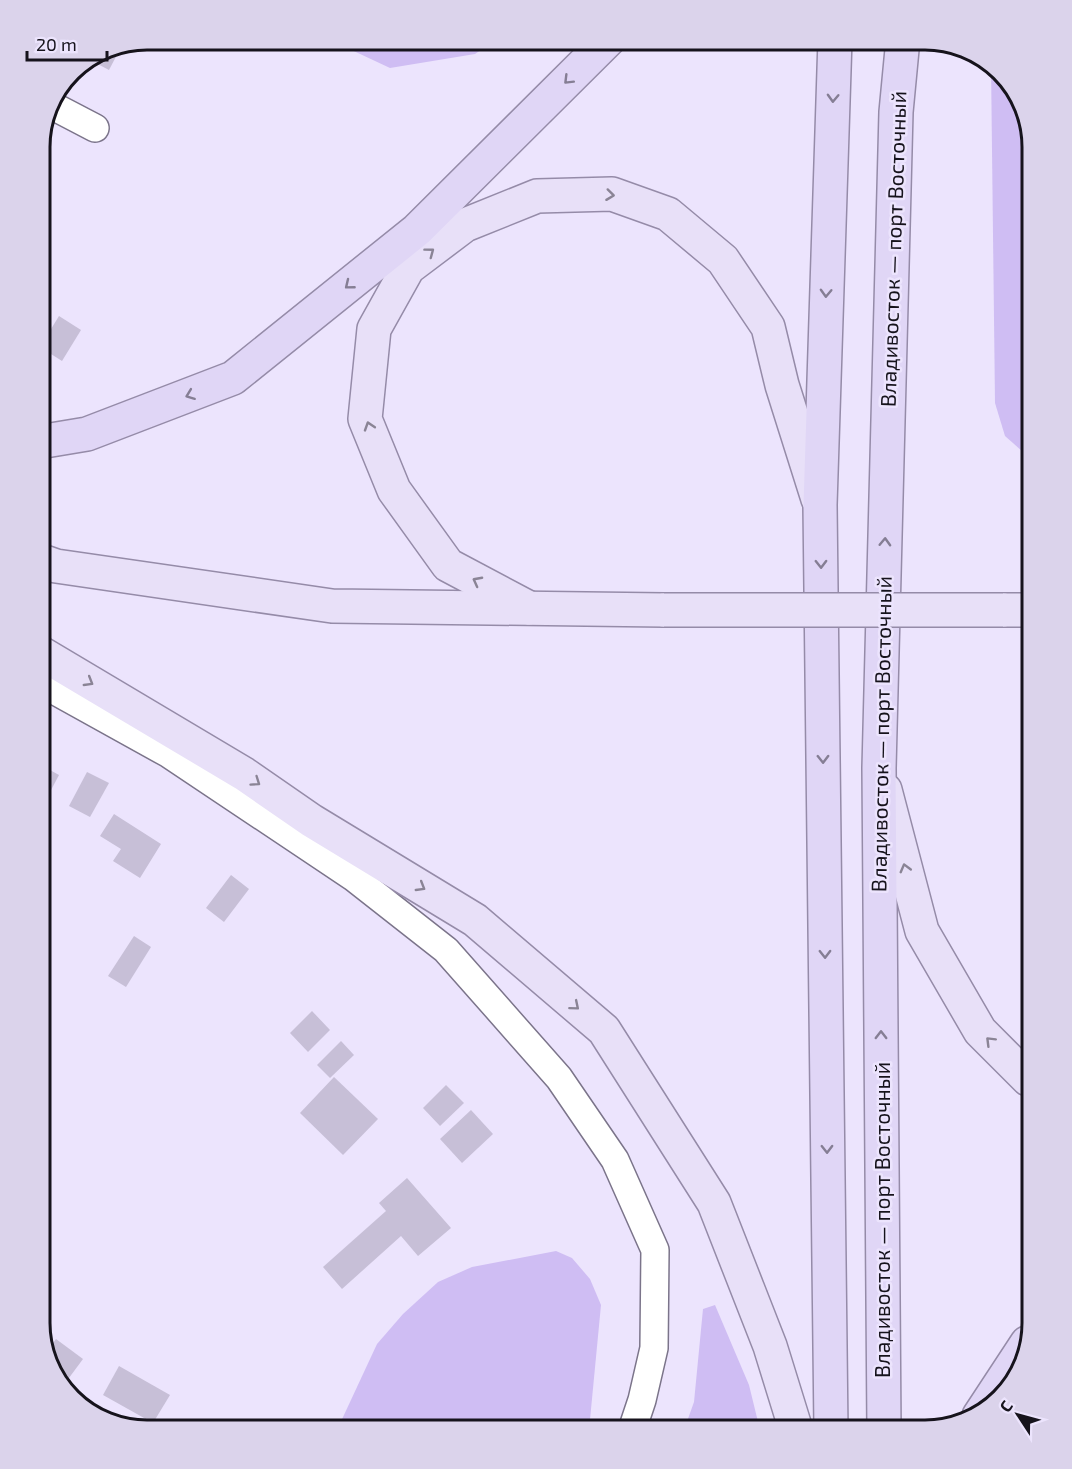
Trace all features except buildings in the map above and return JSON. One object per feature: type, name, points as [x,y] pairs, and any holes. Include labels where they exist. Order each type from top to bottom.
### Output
[{"type":"highway","points":[[50,440],[87,434],[233,378],[417,231],[598,50]]},
{"type":"highway","points":[[831,1420],[820,505],[835,50]]},
{"type":"highway","name":"Владивосток — порт Восточный","points":[[884,1420],[879,768],[896,112],[902,50]]},
{"type":"main road","points":[[529,608],[448,565],[394,490],[365,419],[374,329],[408,268],[465,225],[537,196],[612,194],[668,213],[723,260],[768,327],[782,385],[820,505]]},
{"type":"main road","points":[[50,564],[332,606],[1018,610]]},
{"type":"main road","points":[[50,659],[244,774],[312,821],[475,920],[604,1030],[714,1203],[770,1346],[793,1420]]},
{"type":"main road","points":[[879,768],[922,931],[980,1031],[1022,1072]]},
{"type":"street","points":[[58,109],[95,128]]},
{"type":"street","points":[[50,688],[169,754],[353,877],[446,950],[559,1078],[615,1160],[655,1250],[654,1348],[636,1420]]},
{"type":"shaded area","points":[[352,50],[481,50],[475,54],[390,68]]},
{"type":"shaded area","points":[[991,76],[1009,98],[1022,134],[1022,451],[1005,436],[995,403]]},
{"type":"shaded area","points":[[556,1251],[572,1258],[590,1279],[601,1305],[590,1420],[342,1419],[377,1344],[403,1314],[438,1282],[472,1267]]},
{"type":"shaded area","points":[[715,1305],[749,1385],[758,1420],[688,1420],[694,1402],[703,1309]]}]
